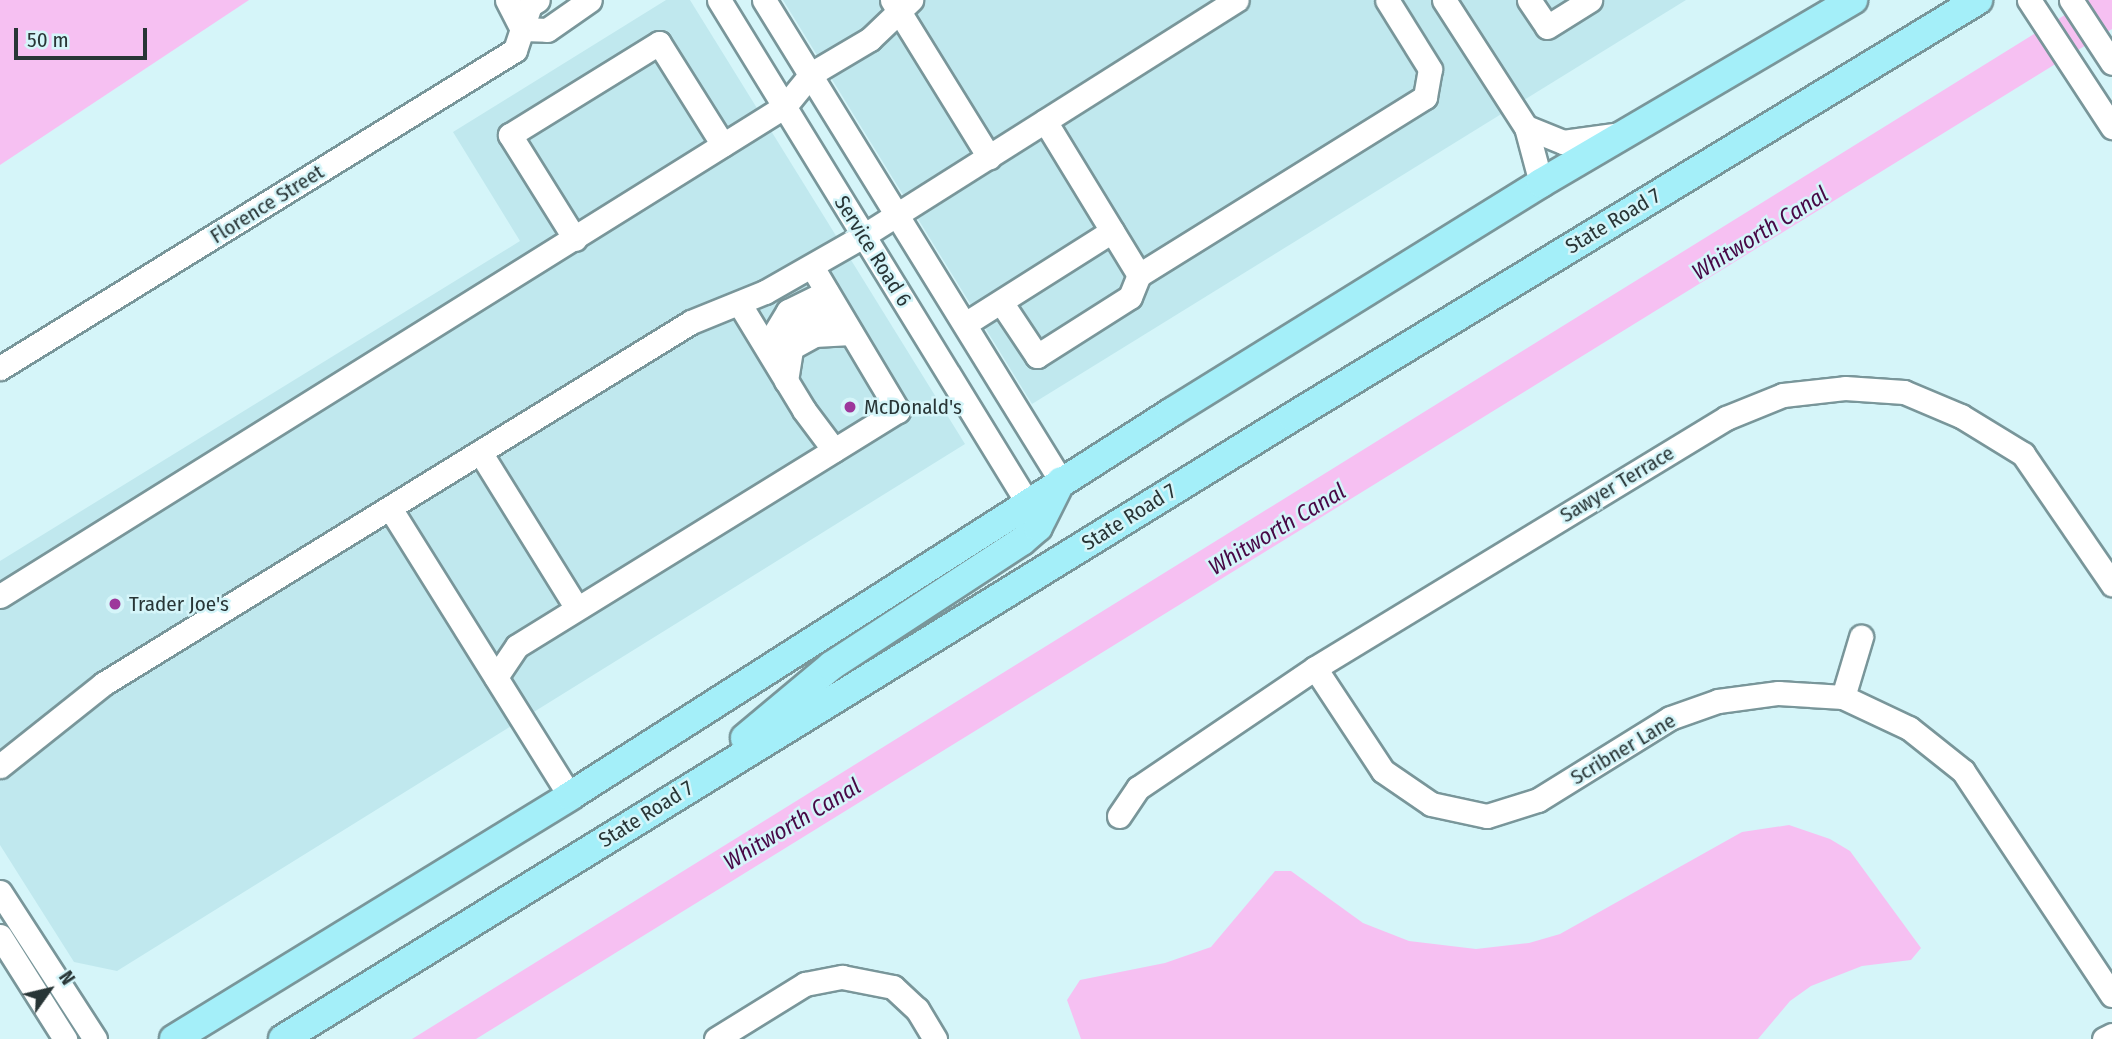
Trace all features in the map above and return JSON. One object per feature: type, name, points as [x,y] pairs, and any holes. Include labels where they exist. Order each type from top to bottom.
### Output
[{"type":"main road","points":[[174,1039],[570,796],[1060,481],[1541,183],[1853,0]]},
{"type":"main road","name":"State Road 7","points":[[283,1039],[697,782],[1978,0]]},
{"type":"main road","points":[[697,782],[831,666],[1022,541],[1038,527],[1060,481]]},
{"type":"street","points":[[507,0],[522,29],[547,30],[582,3]]},
{"type":"street","name":"Florence Street","points":[[0,368],[515,50],[530,5],[538,0]]},
{"type":"street","name":"Service Road 6","points":[[719,0],[1027,502]]},
{"type":"street","name":"Service Road 6","points":[[764,0],[899,214],[1060,481]]},
{"type":"street","points":[[0,766],[103,684],[691,322],[739,303],[812,267],[1237,0]]},
{"type":"street","points":[[1001,302],[1037,356],[1130,297],[1139,275],[1425,97],[1430,69],[1387,0]]},
{"type":"street","points":[[1444,0],[1526,127],[1541,183]]},
{"type":"street","points":[[1529,0],[1547,27],[1590,0]]},
{"type":"street","points":[[2071,0],[2109,59]]},
{"type":"street","points":[[0,596],[785,106],[811,74],[870,39],[901,4],[989,157]]},
{"type":"street","points":[[2034,7],[2112,127]]},
{"type":"street","points":[[575,239],[510,135],[659,43],[723,145]]},
{"type":"street","points":[[1045,121],[1139,275]]},
{"type":"street","points":[[1526,127],[1563,142],[1627,133]]},
{"type":"street","points":[[965,324],[1112,231]]},
{"type":"street","points":[[496,677],[517,646],[576,607],[898,411],[848,333],[812,267]]},
{"type":"street","points":[[767,346],[788,310],[827,292]]},
{"type":"street","points":[[739,303],[786,381],[834,450]]},
{"type":"street","points":[[786,381],[792,348],[814,335],[848,333]]},
{"type":"street","name":"Sawyer Terrace","points":[[1119,816],[1138,788],[1315,668],[1726,418],[1783,395],[1845,388],[1904,392],[1961,416],[2023,454],[2112,583]]},
{"type":"street","points":[[480,453],[576,607]]},
{"type":"street","points":[[390,508],[570,796]]},
{"type":"street","points":[[1843,697],[1861,637]]},
{"type":"street","name":"Scribner Lane","points":[[1315,668],[1383,771],[1431,804],[1487,816],[1538,800],[1670,718],[1718,701],[1778,693],[1843,697],[1909,728],[1963,771],[2112,995]]},
{"type":"street","points":[[0,892],[95,1039]]},
{"type":"street","points":[[0,936],[65,1039]]},
{"type":"street","points":[[716,1039],[805,984],[842,977],[893,987],[916,1009],[935,1039]]},
{"type":"street","points":[[2104,1039],[2112,1035]]},
{"type":"shaded area","points":[[666,0],[690,0],[965,444],[117,971],[74,962],[0,845],[0,561],[520,241],[453,132]]},
{"type":"shaded area","points":[[783,0],[1686,0],[1032,404]]},
{"type":"water","points":[[0,0],[249,0],[0,165]]},
{"type":"water","name":"Whitworth Canal","points":[[2089,0],[2112,0],[2112,29],[476,1039],[412,1039]]},
{"type":"water","points":[[1789,825],[1830,839],[1850,851],[1921,948],[1911,960],[1862,966],[1811,986],[1790,1001],[1758,1039],[1081,1039],[1067,1000],[1080,980],[1165,963],[1211,947],[1275,871],[1291,871],[1363,923],[1409,941],[1476,949],[1529,943],[1560,934],[1742,832]]},
{"type":"place","name":"McDonald's","points":[[850,407]]},
{"type":"place","name":"Trader Joe's","points":[[115,604]]}]
